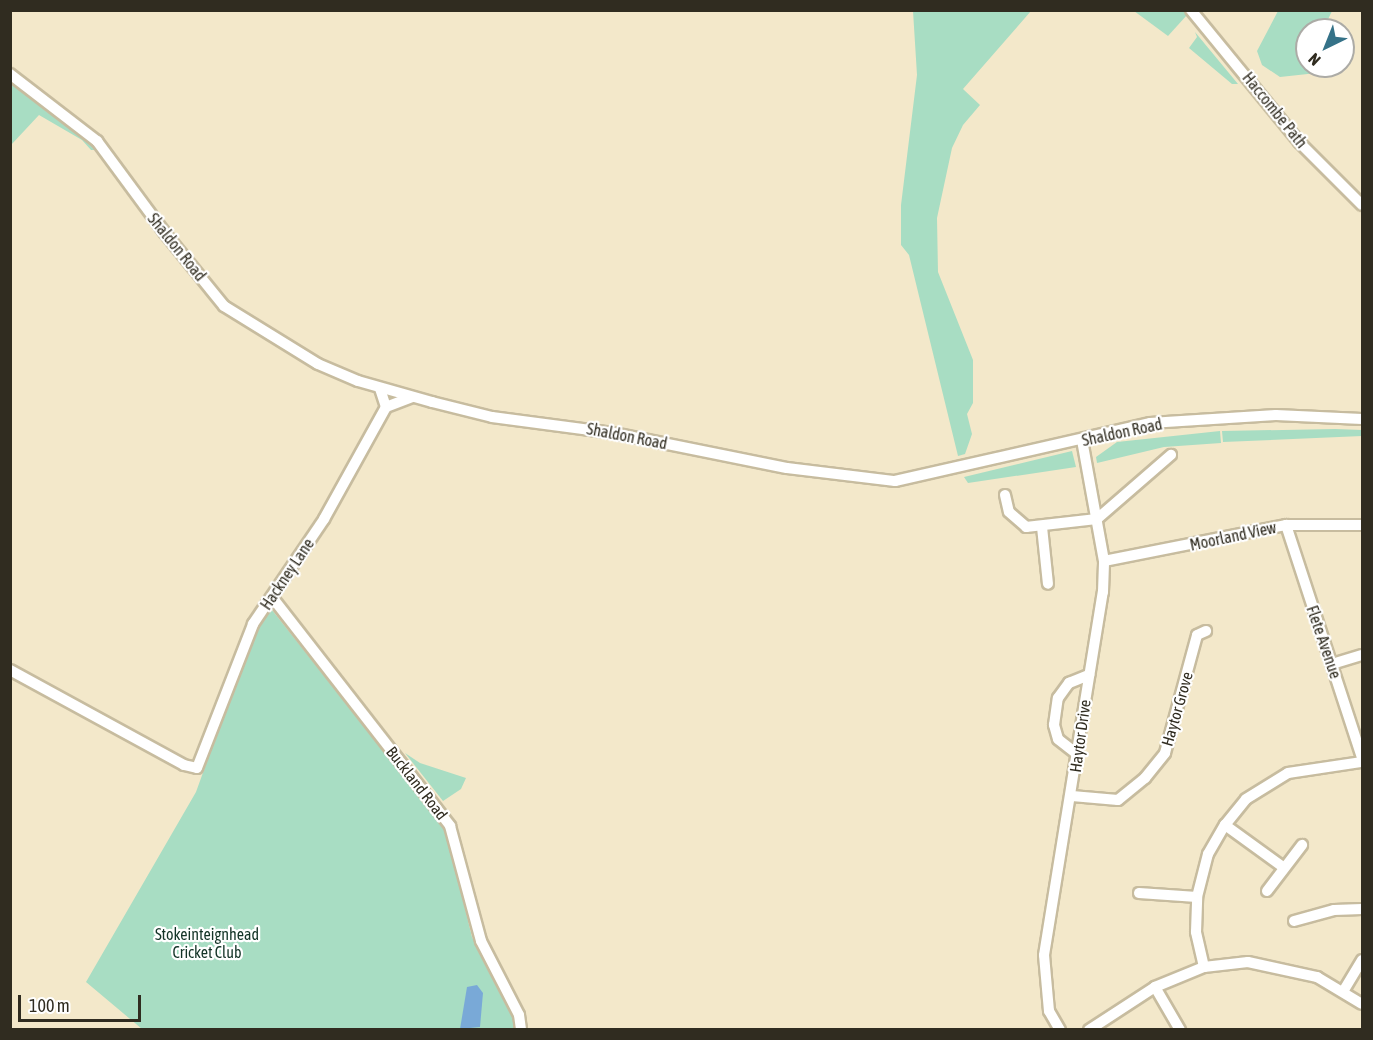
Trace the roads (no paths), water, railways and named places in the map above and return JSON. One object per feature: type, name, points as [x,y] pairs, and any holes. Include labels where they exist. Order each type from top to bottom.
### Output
[{"type":"street","name":"Haccombe Path","points":[[1191,10],[1299,142],[1362,205]]},
{"type":"street","name":"Shaldon Road","points":[[10,74],[97,141],[224,306],[318,364],[380,388],[412,397],[492,417],[613,433],[788,468],[895,481],[1150,423],[1276,415],[1362,419]]},
{"type":"street","points":[[380,388],[386,407],[412,397]]},
{"type":"street","name":"Hackney Lane","points":[[10,670],[184,765],[197,768],[253,624],[324,519],[386,407]]},
{"type":"street","name":"Haytor Drive","points":[[1060,1029],[1049,1011],[1044,955],[1072,796],[1103,592],[1104,561],[1082,440]]},
{"type":"street","points":[[1005,495],[1009,512],[1017,523],[1042,527],[1097,519],[1171,455]]},
{"type":"street","name":"Moorland View","points":[[1104,561],[1286,525],[1362,525]]},
{"type":"street","name":"Flete Avenue","points":[[1286,525],[1362,760]]},
{"type":"street","points":[[1042,527],[1048,584]]},
{"type":"street","name":"Buckland Road","points":[[272,597],[450,826],[481,941],[519,1015],[521,1029]]},
{"type":"street","name":"Haytor Grove","points":[[1072,796],[1118,800],[1145,778],[1165,753],[1197,635],[1206,632]]},
{"type":"street","points":[[1332,664],[1362,655]]},
{"type":"street","points":[[1077,754],[1058,739],[1054,725],[1058,698],[1069,683],[1089,675]]},
{"type":"street","points":[[1204,967],[1196,933],[1197,897],[1208,854],[1225,825],[1246,799],[1288,773],[1362,760]]},
{"type":"street","points":[[1225,825],[1283,867]]},
{"type":"street","points":[[1267,891],[1302,845]]},
{"type":"street","points":[[1139,893],[1197,897]]},
{"type":"street","points":[[1294,921],[1334,910],[1362,909]]},
{"type":"street","points":[[1344,990],[1362,960]]},
{"type":"street","points":[[1089,1029],[1155,987],[1204,967],[1248,962],[1281,966],[1344,990],[1362,1004]]},
{"type":"street","points":[[1155,987],[1180,1029]]},
{"type":"water","points":[[477,985],[483,993],[480,1027],[460,1029],[467,987]]},
{"type":"park label","name":"Stokeinteignhead Cricket Club","points":[[207,943]]}]
